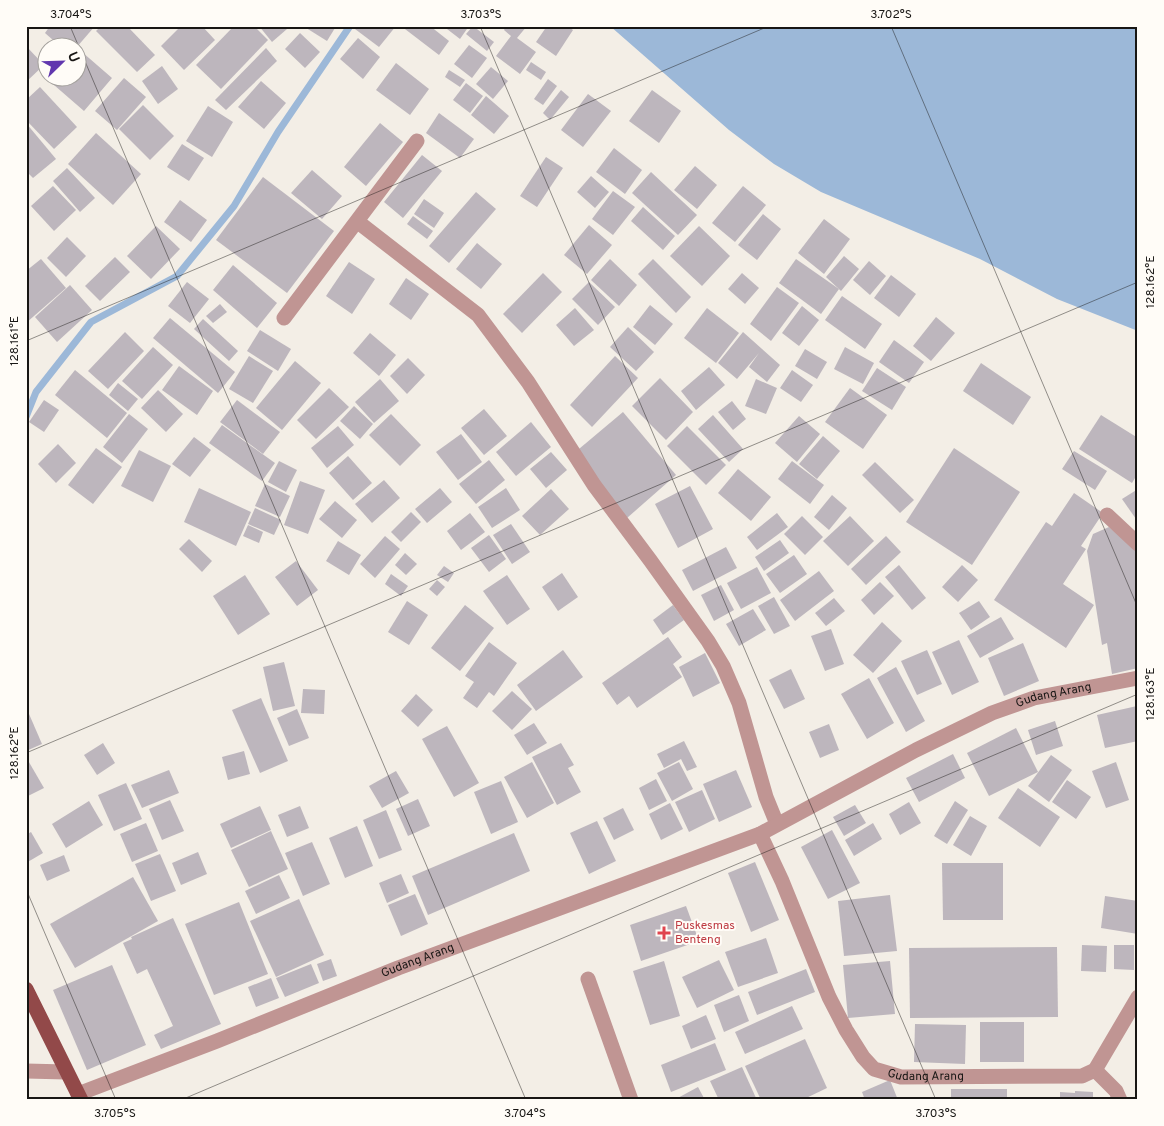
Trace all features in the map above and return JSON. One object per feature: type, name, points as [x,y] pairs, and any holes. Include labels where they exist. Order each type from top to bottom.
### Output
[{"type":"main road","points":[[26,989],[79,1097]]},
{"type":"street","points":[[284,318],[417,141]]},
{"type":"street","points":[[358,222],[478,315],[528,382],[589,477],[708,641],[723,666],[739,703],[766,797],[776,824]]},
{"type":"street","points":[[1107,515],[1138,544]]},
{"type":"street","name":"Gudang Arang","points":[[79,1097],[398,968],[760,834],[916,750],[992,713],[1034,698],[1138,678]]},
{"type":"street","name":"Gudang Arang","points":[[760,834],[782,880],[829,997],[862,1057],[874,1069],[901,1076],[1067,1078],[1082,1076],[1095,1070]]},
{"type":"street","points":[[588,979],[631,1100]]},
{"type":"street","points":[[1120,1100],[1116,1091],[1095,1070],[1138,997]]},
{"type":"street","points":[[26,1071],[66,1072]]},
{"type":"water","points":[[610,26],[1138,26],[1138,331],[1057,299],[980,259],[821,192],[774,164],[729,130]]},
{"type":"building","points":[[50,26],[95,26],[85,38],[51,38],[45,33]]},
{"type":"building","points":[[101,26],[127,26],[155,55],[137,72],[96,31]]},
{"type":"building","points":[[181,26],[202,26],[215,40],[184,70],[161,46]]},
{"type":"building","points":[[234,26],[254,26],[268,40],[221,89],[196,65]]},
{"type":"building","points":[[259,26],[284,26],[287,29],[272,42]]},
{"type":"building","points":[[303,26],[333,26],[335,28],[327,41]]},
{"type":"building","points":[[357,26],[396,26],[379,47],[355,29]]},
{"type":"building","points":[[401,26],[430,26],[449,41],[439,55]]},
{"type":"building","points":[[450,26],[469,26],[460,39],[447,29]]},
{"type":"building","points":[[473,26],[494,42],[487,51],[466,34]]},
{"type":"building","points":[[506,26],[527,26],[517,38],[536,52],[520,74],[496,56],[511,36],[504,30]]},
{"type":"building","points":[[547,26],[567,26],[573,30],[556,56],[536,42]]},
{"type":"building","points":[[300,33],[320,52],[305,68],[285,49]]},
{"type":"building","points":[[358,38],[380,57],[363,79],[340,59]]},
{"type":"building","points":[[469,45],[487,58],[472,78],[454,64]]},
{"type":"building","points":[[26,46],[38,59],[38,71],[26,82]]},
{"type":"building","points":[[266,48],[277,61],[226,110],[215,100]]},
{"type":"building","points":[[88,57],[112,78],[84,111],[57,88],[88,88]]},
{"type":"building","points":[[531,62],[546,72],[541,80],[526,70]]},
{"type":"building","points":[[396,63],[429,89],[410,115],[376,90]]},
{"type":"building","points":[[162,66],[178,89],[158,104],[142,81]]},
{"type":"building","points":[[491,67],[508,81],[493,99],[476,84]]},
{"type":"building","points":[[449,70],[465,80],[460,87],[445,77]]},
{"type":"building","points":[[124,78],[146,97],[117,130],[95,111]]},
{"type":"building","points":[[548,79],[557,86],[543,105],[534,99]]},
{"type":"building","points":[[261,81],[286,103],[264,129],[238,107]]},
{"type":"building","points":[[466,83],[483,96],[470,113],[453,100]]},
{"type":"building","points":[[41,88],[77,127],[54,149],[26,120],[26,100]]},
{"type":"building","points":[[561,90],[569,97],[550,120],[543,113]]},
{"type":"building","points":[[652,90],[681,111],[659,143],[629,121]]},
{"type":"building","points":[[588,94],[611,111],[583,147],[561,130]]},
{"type":"building","points":[[486,96],[509,116],[494,134],[471,115]]},
{"type":"building","points":[[143,105],[174,136],[150,160],[119,129]]},
{"type":"building","points":[[208,106],[233,122],[212,157],[186,141]]},
{"type":"building","points":[[439,113],[474,139],[460,158],[426,133]]},
{"type":"building","points":[[26,123],[56,159],[33,178],[26,171]]},
{"type":"building","points":[[380,123],[403,142],[366,186],[344,167]]},
{"type":"building","points":[[96,133],[141,174],[113,205],[68,164]]},
{"type":"building","points":[[182,144],[204,158],[189,181],[167,167]]},
{"type":"building","points":[[614,148],[642,170],[625,194],[596,172]]},
{"type":"building","points":[[422,155],[442,171],[403,218],[384,202]]},
{"type":"building","points":[[546,157],[563,168],[537,207],[520,196]]},
{"type":"building","points":[[695,166],[717,185],[697,209],[674,190]]},
{"type":"building","points":[[67,168],[95,198],[80,212],[53,181]]},
{"type":"building","points":[[312,170],[342,196],[322,219],[291,193]]},
{"type":"building","points":[[651,172],[697,215],[678,235],[632,193]]},
{"type":"building","points":[[591,176],[609,192],[595,208],[577,192]]},
{"type":"building","points":[[263,177],[334,231],[287,293],[216,240]]},
{"type":"building","points":[[53,186],[76,210],[54,231],[31,206]]},
{"type":"building","points":[[743,186],[766,205],[735,242],[712,223]]},
{"type":"building","points":[[613,191],[635,207],[613,235],[592,219]]},
{"type":"building","points":[[476,192],[496,209],[449,263],[429,246]]},
{"type":"building","points":[[424,199],[444,213],[434,228],[414,214]]},
{"type":"building","points":[[180,200],[207,220],[191,242],[164,222]]},
{"type":"building","points":[[643,207],[675,236],[663,250],[631,221]]},
{"type":"building","points":[[763,214],[781,229],[757,260],[738,245]]},
{"type":"building","points":[[413,216],[433,231],[427,239],[407,224]]},
{"type":"building","points":[[824,219],[850,239],[824,274],[798,253]]},
{"type":"building","points":[[589,225],[612,245],[587,274],[564,255]]},
{"type":"building","points":[[156,226],[180,249],[151,279],[127,256]]},
{"type":"building","points":[[699,226],[730,256],[702,286],[670,256]]},
{"type":"building","points":[[67,237],[86,256],[66,277],[47,258]]},
{"type":"building","points":[[477,243],[502,264],[481,289],[456,269]]},
{"type":"building","points":[[844,256],[859,269],[841,291],[826,277]]},
{"type":"building","points":[[115,257],[130,272],[100,301],[85,286]]},
{"type":"building","points":[[41,259],[66,288],[26,323],[26,271]]},
{"type":"building","points":[[610,259],[637,285],[619,306],[591,280]]},
{"type":"building","points":[[653,259],[691,297],[676,313],[638,274]]},
{"type":"building","points":[[796,259],[839,289],[821,314],[779,283]]},
{"type":"building","points":[[869,261],[886,276],[870,295],[853,280]]},
{"type":"building","points":[[349,262],[375,279],[352,314],[326,296]]},
{"type":"building","points":[[233,265],[277,303],[257,328],[213,290]]},
{"type":"building","points":[[543,273],[562,292],[522,333],[503,314]]},
{"type":"building","points":[[742,273],[759,288],[745,304],[728,289]]},
{"type":"building","points":[[891,275],[916,294],[899,317],[874,298]]},
{"type":"building","points":[[406,278],[429,294],[411,320],[389,304]]},
{"type":"building","points":[[187,282],[209,299],[190,323],[168,306]]},
{"type":"building","points":[[589,282],[615,307],[598,325],[572,299]]},
{"type":"building","points":[[70,285],[92,310],[57,342],[35,317]]},
{"type":"building","points":[[777,287],[799,303],[771,341],[750,324]]},
{"type":"building","points":[[842,296],[882,324],[865,349],[825,320]]},
{"type":"building","points":[[220,304],[227,312],[213,323],[206,316]]},
{"type":"building","points":[[650,305],[673,324],[655,345],[633,327]]},
{"type":"building","points":[[802,306],[819,320],[799,346],[782,333]]},
{"type":"building","points":[[575,308],[594,330],[574,346],[556,325]]},
{"type":"building","points":[[707,308],[739,333],[716,363],[684,338]]},
{"type":"building","points":[[936,317],[955,333],[931,361],[913,346]]},
{"type":"building","points":[[170,318],[235,372],[218,393],[153,338]]},
{"type":"building","points":[[203,319],[238,351],[229,361],[194,329]]},
{"type":"building","points":[[628,327],[654,352],[636,371],[610,347]]},
{"type":"building","points":[[260,330],[291,349],[278,371],[247,351]]},
{"type":"building","points":[[125,332],[144,351],[108,389],[88,371]]},
{"type":"building","points":[[743,332],[780,365],[767,382],[749,367],[759,353],[737,379],[718,363]]},
{"type":"building","points":[[370,333],[396,355],[379,376],[353,353]]},
{"type":"building","points":[[894,340],[924,362],[909,383],[879,362]]},
{"type":"building","points":[[153,347],[173,365],[142,399],[122,381]]},
{"type":"building","points":[[845,347],[874,363],[863,384],[834,369]]},
{"type":"building","points":[[805,349],[827,362],[817,379],[795,366]]},
{"type":"building","points":[[249,356],[273,371],[253,403],[229,389]]},
{"type":"building","points":[[615,356],[638,378],[592,427],[570,405]]},
{"type":"building","points":[[408,358],[425,375],[407,394],[390,376]]},
{"type":"building","points":[[295,361],[321,383],[282,430],[256,408]]},
{"type":"building","points":[[981,363],[1031,397],[1013,425],[963,391]]},
{"type":"building","points":[[179,366],[213,391],[197,415],[162,390]]},
{"type":"building","points":[[709,367],[725,385],[696,410],[681,391]]},
{"type":"building","points":[[877,368],[906,387],[892,410],[862,391]]},
{"type":"building","points":[[75,370],[127,413],[107,438],[55,395]]},
{"type":"building","points":[[792,370],[813,385],[801,402],[780,388]]},
{"type":"building","points":[[660,378],[693,412],[666,440],[632,406]]},
{"type":"building","points":[[380,379],[399,401],[374,423],[355,402]]},
{"type":"building","points":[[756,379],[777,388],[766,414],[745,406]]},
{"type":"building","points":[[118,383],[138,399],[128,411],[109,395]]},
{"type":"building","points":[[329,388],[349,407],[316,439],[297,420]]},
{"type":"building","points":[[850,388],[887,415],[863,449],[825,422]]},
{"type":"building","points":[[158,390],[183,414],[166,432],[141,408]]},
{"type":"building","points":[[44,400],[59,410],[44,432],[29,422]]},
{"type":"building","points":[[237,400],[280,432],[263,454],[220,422]]},
{"type":"building","points":[[732,401],[746,419],[733,430],[718,412]]},
{"type":"building","points":[[354,406],[373,424],[360,439],[340,421]]},
{"type":"building","points":[[484,409],[507,436],[484,455],[461,428]]},
{"type":"building","points":[[623,412],[676,475],[627,518],[573,454]]},
{"type":"building","points":[[129,414],[148,429],[122,463],[103,447]]},
{"type":"building","points":[[391,414],[421,445],[400,466],[369,435]]},
{"type":"building","points":[[713,415],[743,449],[729,462],[698,429]]},
{"type":"building","points":[[1101,415],[1138,438],[1138,473],[1132,483],[1079,449]]},
{"type":"building","points":[[799,416],[820,434],[797,462],[775,443]]},
{"type":"building","points":[[531,422],[551,447],[516,476],[496,452]]},
{"type":"building","points":[[222,425],[275,463],[262,481],[209,443]]},
{"type":"building","points":[[338,426],[354,445],[327,468],[311,448]]},
{"type":"building","points":[[687,426],[726,465],[706,485],[667,446]]},
{"type":"building","points":[[461,434],[482,462],[458,480],[436,452]]},
{"type":"building","points":[[823,436],[840,451],[817,479],[799,464]]},
{"type":"building","points":[[194,437],[211,450],[190,477],[172,464]]},
{"type":"building","points":[[58,444],[76,463],[56,483],[38,464]]},
{"type":"building","points":[[96,448],[122,467],[93,504],[68,485]]},
{"type":"building","points":[[954,448],[1020,492],[972,565],[906,522]]},
{"type":"building","points":[[139,450],[171,466],[153,502],[121,486]]},
{"type":"building","points":[[1074,451],[1107,471],[1095,490],[1062,469]]},
{"type":"building","points":[[551,452],[567,470],[546,488],[530,469]]},
{"type":"building","points":[[348,456],[372,483],[353,500],[329,473]]},
{"type":"building","points":[[489,460],[505,480],[476,504],[459,484]]},
{"type":"building","points":[[279,461],[297,470],[286,492],[268,482]]},
{"type":"building","points":[[792,461],[824,485],[810,504],[778,479]]},
{"type":"building","points":[[875,462],[914,500],[900,513],[862,475]]},
{"type":"building","points":[[738,469],[771,497],[751,521],[718,493]]},
{"type":"building","points":[[384,480],[400,498],[372,523],[355,504]]},
{"type":"building","points":[[300,481],[325,490],[308,534],[284,525]]},
{"type":"building","points":[[265,484],[290,496],[280,517],[255,506]]},
{"type":"building","points":[[690,486],[713,529],[678,548],[655,504]]},
{"type":"building","points":[[199,488],[251,512],[236,546],[184,522]]},
{"type":"building","points":[[440,488],[452,502],[427,523],[415,509]]},
{"type":"building","points":[[506,488],[520,510],[492,528],[478,507]]},
{"type":"building","points":[[551,489],[569,509],[540,535],[522,516]]},
{"type":"building","points":[[1138,489],[1138,518],[1136,519],[1122,499]]},
{"type":"building","points":[[1074,493],[1103,513],[1081,546],[1086,549],[1063,584],[1094,605],[1066,648],[994,600],[1046,522],[1052,526]]},
{"type":"building","points":[[832,495],[847,508],[829,530],[814,517]]},
{"type":"building","points":[[335,501],[357,520],[342,538],[319,519]]},
{"type":"building","points":[[255,508],[281,520],[274,535],[248,524]]},
{"type":"building","points":[[411,512],[421,522],[401,542],[391,532]]},
{"type":"building","points":[[470,513],[485,532],[461,550],[447,531]]},
{"type":"building","points":[[777,513],[788,527],[757,550],[747,537]]},
{"type":"building","points":[[802,516],[823,537],[805,555],[784,534]]},
{"type":"building","points":[[850,516],[874,541],[848,566],[823,541]]},
{"type":"building","points":[[511,524],[530,552],[512,564],[493,535]]},
{"type":"building","points":[[248,525],[263,532],[259,543],[243,536]]},
{"type":"building","points":[[1109,527],[1138,551],[1138,668],[1112,674],[1107,643],[1102,645],[1087,551],[1093,534]]},
{"type":"building","points":[[489,535],[506,559],[489,572],[471,548]]},
{"type":"building","points":[[385,536],[400,549],[375,578],[360,564]]},
{"type":"building","points":[[886,536],[901,552],[866,585],[851,569]]},
{"type":"building","points":[[189,539],[212,561],[202,572],[179,549]]},
{"type":"building","points":[[780,540],[789,553],[764,571],[755,557]]},
{"type":"building","points":[[338,541],[361,555],[349,575],[326,561]]},
{"type":"building","points":[[726,547],[737,568],[693,591],[682,570]]},
{"type":"building","points":[[405,553],[417,564],[406,575],[395,565]]},
{"type":"building","points":[[794,555],[807,574],[780,593],[766,574]]},
{"type":"building","points":[[296,561],[318,590],[297,606],[275,577]]},
{"type":"building","points":[[899,565],[926,598],[912,610],[885,577]]},
{"type":"building","points":[[962,565],[978,580],[958,602],[942,587]]},
{"type":"building","points":[[444,566],[454,573],[448,582],[437,575]]},
{"type":"building","points":[[757,567],[771,593],[741,609],[727,583]]},
{"type":"building","points":[[819,571],[834,591],[795,621],[780,600]]},
{"type":"building","points":[[562,573],[578,597],[558,611],[542,587]]},
{"type":"building","points":[[391,574],[408,586],[401,596],[385,584]]},
{"type":"building","points":[[245,575],[270,614],[238,635],[213,596]]},
{"type":"building","points":[[507,575],[530,609],[507,625],[483,591]]},
{"type":"building","points":[[437,580],[445,587],[437,596],[429,589]]},
{"type":"building","points":[[880,582],[894,596],[874,615],[861,600]]},
{"type":"building","points":[[721,585],[734,610],[714,621],[701,595]]},
{"type":"building","points":[[774,597],[790,626],[774,634],[758,606]]},
{"type":"building","points":[[834,598],[845,611],[826,626],[815,613]]},
{"type":"building","points":[[407,601],[428,615],[409,645],[388,632]]},
{"type":"building","points":[[979,601],[990,617],[971,630],[959,613]]},
{"type":"building","points":[[465,605],[494,628],[460,671],[431,648]]},
{"type":"building","points":[[673,605],[684,620],[663,635],[653,620]]},
{"type":"building","points":[[753,609],[766,630],[739,646],[726,624]]},
{"type":"building","points":[[1001,617],[1014,639],[980,658],[967,636]]},
{"type":"building","points":[[882,622],[902,641],[873,673],[853,655]]},
{"type":"building","points":[[831,629],[844,664],[825,671],[811,636]]},
{"type":"building","points":[[668,637],[682,657],[673,664],[682,677],[637,708],[629,696],[617,705],[602,683]]},
{"type":"building","points":[[959,640],[979,682],[952,695],[932,652]]},
{"type":"building","points":[[489,642],[517,663],[494,696],[489,692],[477,708],[463,698],[474,682],[465,676]]},
{"type":"building","points":[[1023,643],[1039,681],[1004,696],[988,658]]},
{"type":"building","points":[[563,650],[583,677],[536,711],[517,685]]},
{"type":"building","points":[[927,650],[942,684],[917,695],[901,661]]},
{"type":"building","points":[[705,653],[720,683],[693,697],[679,667]]},
{"type":"building","points":[[284,662],[295,706],[273,711],[263,667]]},
{"type":"building","points":[[896,667],[925,721],[906,732],[877,678]]},
{"type":"building","points":[[791,669],[805,699],[784,709],[769,680]]},
{"type":"building","points":[[869,678],[894,723],[867,739],[841,694]]},
{"type":"building","points":[[303,689],[325,690],[324,714],[301,713]]},
{"type":"building","points":[[512,691],[532,709],[512,730],[492,711]]},
{"type":"building","points":[[416,694],[433,710],[418,727],[401,711]]},
{"type":"building","points":[[261,698],[288,761],[260,773],[232,710]]},
{"type":"building","points":[[1137,706],[1138,741],[1105,748],[1097,715]]},
{"type":"building","points":[[26,707],[42,744],[26,751]]},
{"type":"building","points":[[297,709],[309,738],[289,746],[277,718]]},
{"type":"building","points":[[1055,721],[1063,746],[1036,755],[1028,730]]},
{"type":"building","points":[[534,723],[547,743],[527,755],[514,735]]},
{"type":"building","points":[[829,724],[839,750],[820,758],[809,732]]},
{"type":"building","points":[[447,726],[479,783],[454,797],[422,739]]},
{"type":"building","points":[[1016,728],[1038,772],[989,796],[967,753]]},
{"type":"building","points":[[684,741],[697,767],[687,771],[681,759],[664,768],[657,754]]},
{"type":"building","points":[[103,743],[115,763],[97,775],[84,755]]},
{"type":"building","points":[[561,743],[574,765],[568,768],[581,792],[557,805],[532,757]]},
{"type":"building","points":[[244,751],[250,774],[228,780],[222,757]]},
{"type":"building","points":[[953,754],[965,778],[919,802],[906,778]]},
{"type":"building","points":[[1051,755],[1072,770],[1049,802],[1028,786]]},
{"type":"building","points":[[26,757],[44,788],[26,797]]},
{"type":"building","points":[[532,762],[554,803],[527,818],[504,777]]},
{"type":"building","points":[[679,762],[693,789],[672,801],[657,773]]},
{"type":"building","points":[[1116,762],[1129,800],[1106,808],[1092,771]]},
{"type":"building","points":[[169,770],[179,793],[142,808],[131,785]]},
{"type":"building","points":[[736,770],[752,807],[719,822],[703,784]]},
{"type":"building","points":[[396,771],[409,793],[382,808],[369,786]]},
{"type":"building","points":[[656,779],[667,801],[649,810],[639,788]]},
{"type":"building","points":[[1067,780],[1091,797],[1076,819],[1052,802]]},
{"type":"building","points":[[501,781],[518,822],[491,834],[474,792]]},
{"type":"building","points":[[126,783],[142,819],[114,831],[98,795]]},
{"type":"building","points":[[1018,788],[1060,817],[1040,847],[998,818]]},
{"type":"building","points":[[702,790],[715,819],[689,832],[675,802]]},
{"type":"building","points":[[418,799],[430,826],[408,836],[396,809]]},
{"type":"building","points":[[170,800],[184,831],[162,840],[149,809]]},
{"type":"building","points":[[89,801],[103,825],[66,848],[52,824]]},
{"type":"building","points":[[955,801],[968,810],[947,844],[934,836]]},
{"type":"building","points":[[909,802],[921,823],[900,835],[889,814]]},
{"type":"building","points":[[670,803],[683,829],[661,840],[649,814]]},
{"type":"building","points":[[855,805],[866,823],[844,836],[833,817]]},
{"type":"building","points":[[260,806],[271,830],[231,848],[220,824]]},
{"type":"building","points":[[300,806],[309,828],[287,837],[278,815]]},
{"type":"building","points":[[623,808],[634,830],[614,840],[603,818]]},
{"type":"building","points":[[386,810],[402,850],[379,859],[363,820]]},
{"type":"building","points":[[970,816],[987,826],[971,856],[953,845]]},
{"type":"building","points":[[597,821],[616,861],[589,874],[570,833]]},
{"type":"building","points":[[146,823],[158,851],[132,862],[120,834]]},
{"type":"building","points":[[873,823],[882,839],[854,856],[845,840]]},
{"type":"building","points":[[357,826],[373,866],[345,878],[329,838]]},
{"type":"building","points":[[832,830],[860,883],[828,899],[801,847]]},
{"type":"building","points":[[271,831],[288,869],[249,887],[231,850]]},
{"type":"building","points":[[31,832],[43,853],[26,863],[26,835]]},
{"type":"building","points":[[514,833],[530,871],[428,915],[412,876]]},
{"type":"building","points":[[312,842],[330,884],[303,896],[285,853]]},
{"type":"building","points":[[198,852],[207,874],[181,885],[172,863]]},
{"type":"building","points":[[160,854],[176,891],[151,901],[135,864]]},
{"type":"building","points":[[64,855],[70,871],[47,881],[40,865]]},
{"type":"building","points":[[755,862],[779,920],[751,932],[728,873]]},
{"type":"building","points":[[942,863],[1003,863],[1003,920],[943,920]]},
{"type":"building","points":[[401,874],[409,893],[387,903],[379,883]]},
{"type":"building","points":[[279,875],[290,898],[256,914],[245,891]]},
{"type":"building","points":[[133,877],[158,921],[75,968],[50,924]]},
{"type":"building","points":[[415,894],[428,924],[401,936],[388,905]]},
{"type":"building","points":[[890,895],[897,951],[844,956],[838,901]]},
{"type":"building","points":[[1105,896],[1138,901],[1138,934],[1101,928]]},
{"type":"building","points":[[299,899],[324,955],[276,977],[250,921]]},
{"type":"building","points":[[239,902],[268,974],[214,995],[185,924]]},
{"type":"building","name":"Puskesmas Benteng","points":[[686,906],[699,941],[641,961],[630,925]]},
{"type":"building","points":[[173,918],[221,1024],[161,1049],[154,1035],[173,1026],[147,969],[137,974],[123,943],[132,939],[131,937]]},
{"type":"building","points":[[766,938],[778,973],[738,987],[725,952]]},
{"type":"building","points":[[1082,945],[1107,946],[1106,972],[1081,971]]},
{"type":"building","points":[[1114,945],[1134,945],[1134,970],[1114,969]]},
{"type":"building","points":[[1057,947],[1058,1017],[910,1018],[909,948]]},
{"type":"building","points":[[331,959],[337,976],[323,981],[317,964]]},
{"type":"building","points":[[719,960],[734,990],[697,1008],[682,977]]},
{"type":"building","points":[[664,961],[680,1016],[650,1025],[633,971]]},
{"type":"building","points":[[890,961],[895,1014],[848,1018],[843,965]]},
{"type":"building","points":[[311,964],[319,983],[285,997],[276,978]]},
{"type":"building","points":[[112,965],[146,1045],[87,1070],[53,990]]},
{"type":"building","points":[[806,969],[815,992],[757,1015],[748,992]]},
{"type":"building","points":[[271,978],[279,998],[256,1007],[248,987]]},
{"type":"building","points":[[739,995],[749,1021],[724,1032],[714,1005]]},
{"type":"building","points":[[792,1006],[803,1029],[745,1054],[735,1032]]},
{"type":"building","points":[[706,1015],[716,1039],[691,1049],[682,1026]]},
{"type":"building","points":[[980,1022],[1024,1022],[1024,1062],[980,1062]]},
{"type":"building","points":[[915,1024],[966,1025],[965,1064],[914,1062]]},
{"type":"building","points":[[805,1039],[827,1088],[802,1100],[761,1100],[745,1066]]},
{"type":"building","points":[[715,1043],[726,1070],[671,1092],[661,1065]]},
{"type":"building","points":[[742,1067],[756,1098],[719,1100],[710,1081]]},
{"type":"building","points":[[890,1080],[898,1100],[865,1100],[862,1092]]},
{"type":"building","points":[[698,1087],[705,1100],[674,1100]]},
{"type":"building","points":[[951,1089],[1007,1089],[1007,1100],[951,1100]]},
{"type":"building","points":[[1075,1091],[1093,1092],[1093,1100],[1060,1100],[1060,1092],[1075,1093]]},
{"type":"waterway","points":[[26,417],[36,392],[91,322],[177,276],[234,206],[278,132],[350,26]]},
{"type":"place","name":"Puskesmas Benteng","points":[[664,933]]}]
